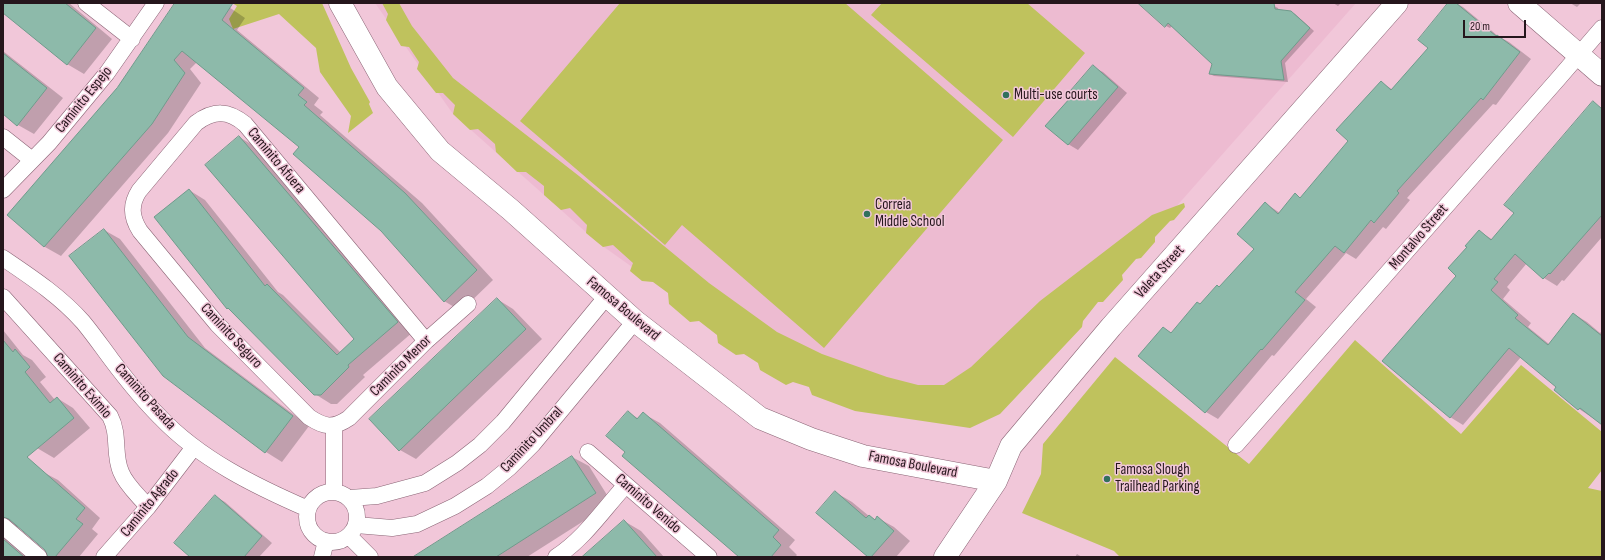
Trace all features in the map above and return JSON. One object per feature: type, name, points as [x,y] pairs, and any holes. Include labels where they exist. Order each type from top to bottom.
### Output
[{"type":"street","points":[[86,3],[132,39]]},
{"type":"street","name":"Caminito Espejo","points":[[3,190],[49,144],[107,73],[156,3]]},
{"type":"street","name":"Famosa Boulevard","points":[[340,3],[387,88],[440,150],[511,210],[635,321],[760,418],[811,439],[863,456],[996,481]]},
{"type":"street","name":"Valeta Street","points":[[945,557],[996,481],[1011,446],[1111,327],[1397,3]]},
{"type":"street","points":[[1519,3],[1602,75]]},
{"type":"street","name":"Montalvo Street","points":[[1236,445],[1602,28]]},
{"type":"street","name":"Caminito Afuera","points":[[140,231],[136,224],[132,207],[138,191],[196,123],[214,113],[231,115],[245,124],[426,341]]},
{"type":"street","points":[[3,137],[32,160]]},
{"type":"street","name":"Caminito Seguro","points":[[140,231],[217,324],[298,406],[315,421],[327,426],[334,426]]},
{"type":"street","name":"Caminito Pasada","points":[[3,258],[43,285],[74,313],[83,322],[121,373],[160,417],[194,447],[248,480],[308,509]]},
{"type":"street","name":"Caminito Eximio","points":[[3,296],[110,416],[116,430],[117,457],[121,472],[148,507]]},
{"type":"street","points":[[350,498],[377,496],[425,483],[457,463],[474,450],[503,422],[607,296]]},
{"type":"street","name":"Caminito Menor","points":[[334,426],[349,418],[426,341],[468,304]]},
{"type":"street","name":"Caminito Umbral","points":[[352,530],[392,528],[417,524],[455,506],[486,486],[509,468],[533,444],[635,321]]},
{"type":"street","points":[[334,426],[334,491]]},
{"type":"street","name":"Caminito Agrado","points":[[104,557],[148,507],[194,447]]},
{"type":"street","name":"Caminito Venido","points":[[588,452],[625,486],[652,506],[709,557]]},
{"type":"street","points":[[556,557],[584,534],[625,486]]},
{"type":"street","points":[[334,491],[342,493],[350,498],[358,513],[357,521],[352,530],[338,541],[326,541],[319,538],[310,529],[307,517],[308,509],[318,496],[326,492],[334,491]]},
{"type":"street","points":[[3,526],[39,557]]},
{"type":"street","points":[[352,530],[370,557]]},
{"type":"street","points":[[322,557],[326,541]]},
{"type":"shaded area","points":[[232,3],[322,3],[351,68],[370,102],[369,104],[373,113],[348,133],[351,116],[320,72],[316,48],[279,14],[233,29],[229,19],[237,6]]},
{"type":"shaded area","name":"Correia Middle School","points":[[375,3],[1356,3],[1137,251],[984,420],[784,375],[597,242],[453,114]]},
{"type":"shaded area","points":[[382,3],[399,3],[412,26],[453,78],[579,176],[709,283],[777,332],[822,354],[887,377],[918,385],[944,385],[971,367],[1040,301],[1152,215],[1184,203],[1185,207],[1174,220],[1170,221],[1155,237],[1155,242],[1141,258],[1136,259],[1122,275],[1123,280],[1103,302],[1098,302],[1083,321],[1082,327],[1000,414],[970,428],[855,411],[812,395],[809,387],[793,382],[786,385],[760,370],[758,363],[744,354],[736,355],[718,343],[717,335],[699,321],[690,322],[669,304],[668,293],[653,282],[642,281],[630,271],[633,263],[613,245],[603,247],[586,233],[587,225],[570,208],[561,210],[544,195],[544,186],[526,172],[517,172],[496,152],[495,144],[478,129],[470,130],[453,114],[455,105],[443,93],[436,93],[417,69],[419,62],[409,47],[401,46],[386,20],[388,14]]},
{"type":"shaded area","points":[[620,3],[845,3],[1003,140],[824,348],[682,225],[665,245],[520,121]]},
{"type":"shaded area","name":"Multi-use courts","points":[[882,3],[1027,3],[1085,53],[1013,137],[871,15]]},
{"type":"shaded area","points":[[1355,340],[1461,434],[1521,365],[1602,432],[1602,470],[1588,488],[1602,491],[1602,557],[1120,557],[1114,551],[1022,513],[1041,474],[1043,444],[1115,357],[1249,464]]},
{"type":"building","points":[[3,3],[65,3],[96,28],[67,65],[3,13]]},
{"type":"building","points":[[175,3],[233,3],[222,20],[304,88],[298,95],[307,102],[304,105],[405,193],[477,270],[444,302],[381,231],[293,154],[299,147],[182,51],[174,60],[185,73],[152,124],[44,247],[7,215],[117,88]]},
{"type":"building","points":[[1138,3],[1274,3],[1275,9],[1291,11],[1310,28],[1281,61],[1284,80],[1209,74],[1212,64],[1168,23],[1165,27]]},
{"type":"building","points":[[1448,3],[1456,3],[1496,36],[1497,35],[1520,52],[1483,100],[1481,98],[1397,191],[1399,193],[1374,223],[1371,220],[1344,253],[1335,246],[1295,292],[1305,300],[1205,413],[1138,356],[1163,327],[1171,333],[1197,302],[1200,304],[1217,285],[1219,287],[1254,249],[1237,234],[1265,202],[1278,214],[1295,193],[1300,198],[1348,141],[1336,130],[1381,81],[1391,90],[1428,48],[1418,40]]},
{"type":"building","points":[[3,53],[47,88],[17,126],[3,114]]},
{"type":"building","points":[[1093,65],[1118,87],[1068,145],[1045,126],[1071,97],[1068,94]]},
{"type":"building","points":[[1593,101],[1602,109],[1602,215],[1550,274],[1549,273],[1543,279],[1515,254],[1494,279],[1498,282],[1491,290],[1518,315],[1515,318],[1548,345],[1573,313],[1602,336],[1602,425],[1580,408],[1578,410],[1554,390],[1556,387],[1509,348],[1450,418],[1382,361],[1456,276],[1448,268],[1467,247],[1465,246],[1479,230],[1491,240],[1514,213],[1504,205]]},
{"type":"building","points":[[239,136],[398,322],[348,365],[349,367],[321,395],[314,395],[228,308],[227,309],[154,217],[189,189],[265,286],[267,284],[337,355],[354,339],[205,165]]},
{"type":"building","points":[[104,229],[188,337],[293,416],[265,453],[163,376],[69,256]]},
{"type":"building","points":[[497,298],[526,329],[399,451],[369,419]]},
{"type":"building","points":[[3,340],[13,352],[15,349],[30,367],[25,372],[50,403],[57,397],[74,418],[27,457],[85,508],[76,519],[83,524],[55,557],[48,557],[45,550],[9,519],[3,517]]},
{"type":"building","points":[[628,411],[637,419],[643,412],[779,530],[773,537],[781,545],[771,557],[739,557],[622,456],[625,452],[606,436]]},
{"type":"building","points":[[572,456],[596,493],[496,557],[413,557]]},
{"type":"building","points":[[835,491],[866,518],[869,515],[875,520],[877,516],[894,531],[871,557],[868,557],[816,513]]},
{"type":"building","points":[[215,495],[262,536],[244,557],[190,557],[174,543]]},
{"type":"building","points":[[624,520],[657,557],[582,557]]},
{"type":"building","points":[[3,539],[24,557],[3,557]]},
{"type":"place","name":"Multi-use courts","points":[[1006,95]]},
{"type":"place","name":"Correia Middle School","points":[[867,214]]},
{"type":"place","name":"Famosa Slough Trailhead Parking","points":[[1107,479]]}]
